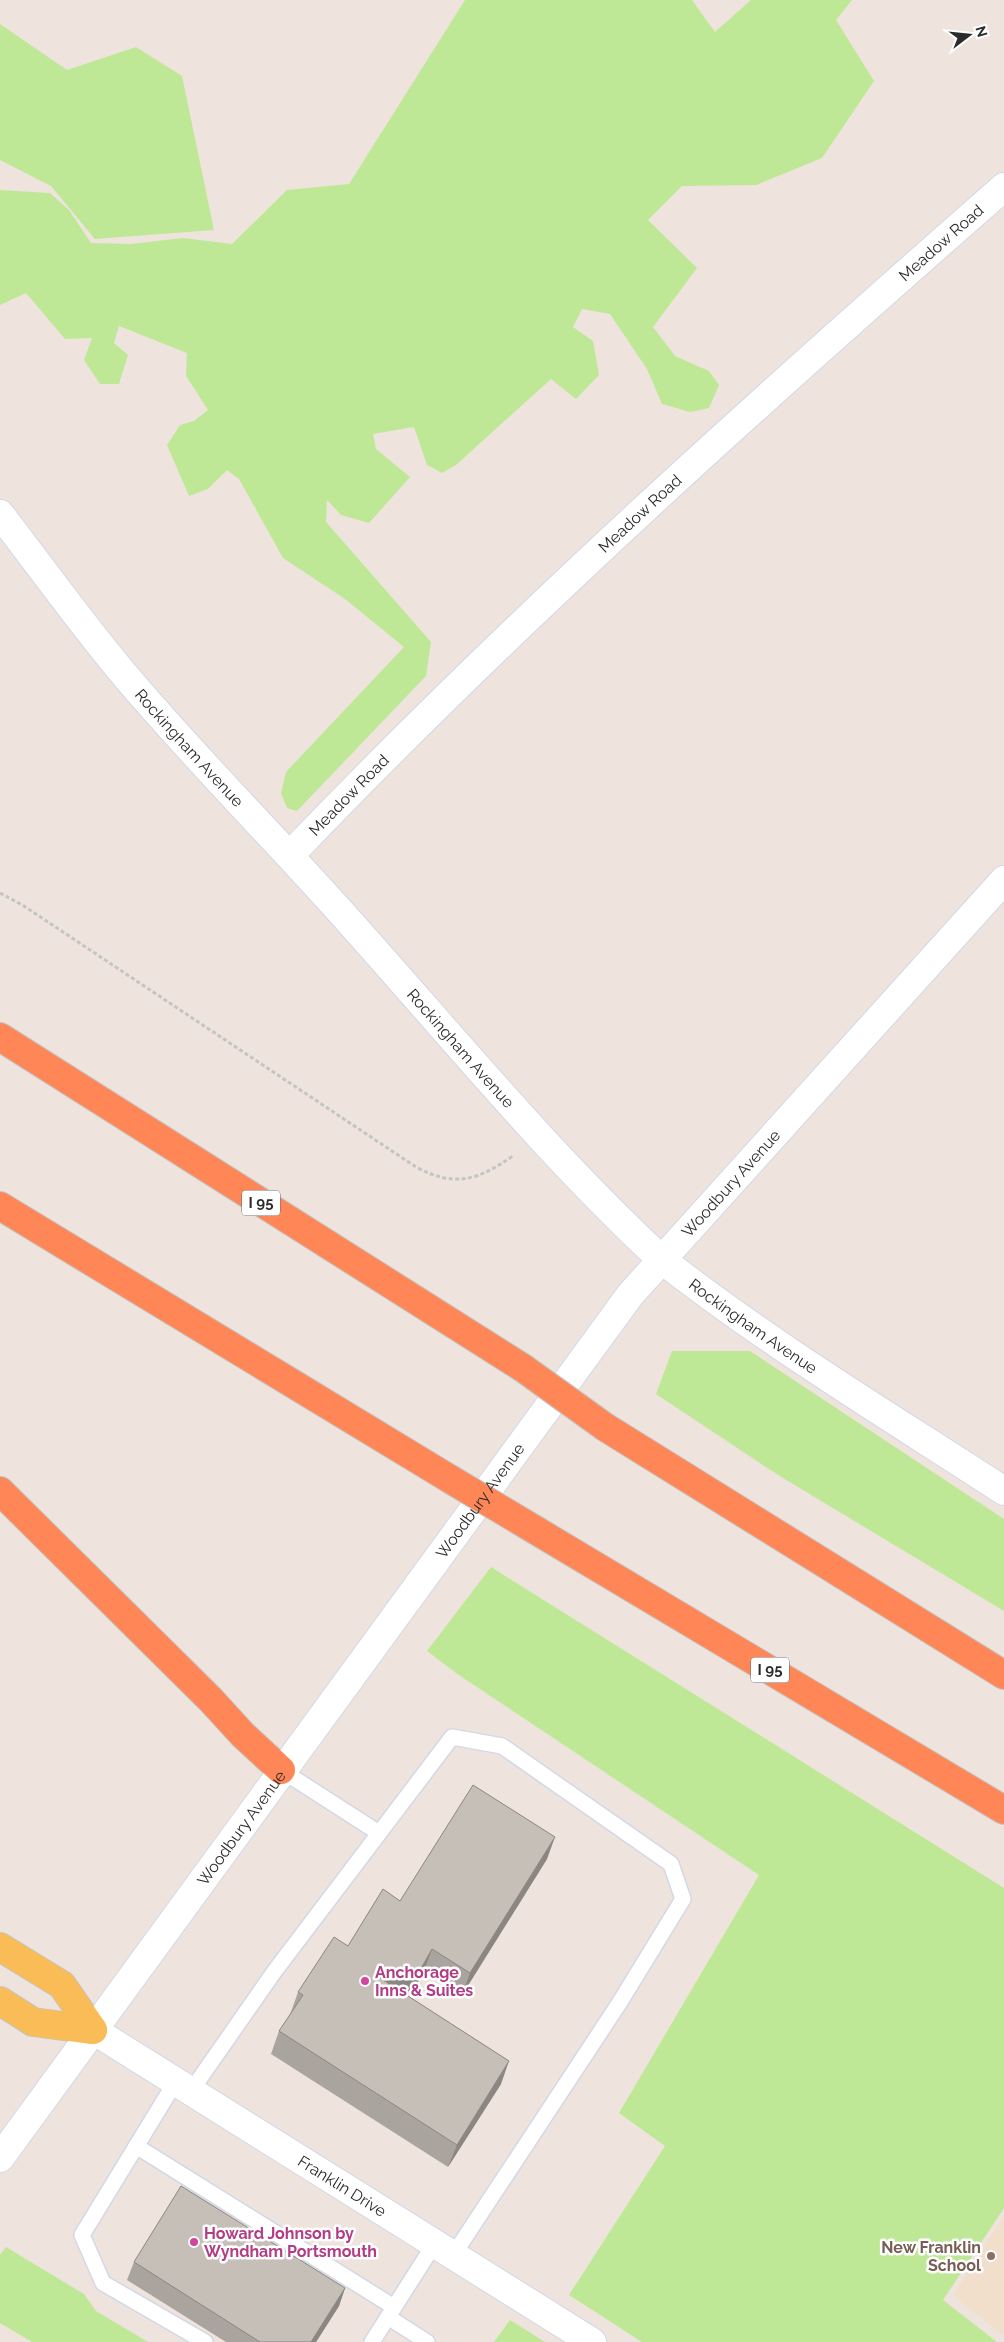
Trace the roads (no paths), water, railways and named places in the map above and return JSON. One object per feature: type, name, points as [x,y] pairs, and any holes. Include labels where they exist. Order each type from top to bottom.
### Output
[{"type":"highway","name":"I 95","points":[[0,1037],[523,1368],[605,1427],[1004,1675]]},
{"type":"highway","name":"I 95","points":[[0,1206],[450,1480],[1004,1810]]},
{"type":"highway","points":[[0,1491],[211,1700],[243,1735],[282,1770]]},
{"type":"main road","points":[[0,1947],[62,1985],[93,2030]]},
{"type":"main road","points":[[0,2001],[33,2022],[93,2030]]},
{"type":"street","name":"Meadow Road","points":[[290,855],[517,626],[628,522],[1004,187]]},
{"type":"street","name":"Rockingham Avenue","points":[[0,514],[74,614],[172,729],[290,855],[541,1137],[631,1230],[662,1259],[705,1293],[781,1346],[1004,1491]]},
{"type":"street","name":"Woodbury Avenue","points":[[0,2158],[630,1295],[1004,880]]},
{"type":"street","name":"Franklin Drive","points":[[93,2030],[592,2342]]},
{"type":"lane","points":[[205,2342],[103,2283],[82,2235],[136,2146],[274,1972],[452,1737],[502,1746],[671,1864],[684,1899],[620,2002],[444,2248],[391,2312],[372,2342]]},
{"type":"lane","points":[[282,1770],[379,1833]]},
{"type":"lane","points":[[136,2146],[391,2312],[427,2342]]},
{"type":"place","name":"Anchorage Inns & Suites","points":[[365,1981]]},
{"type":"place","name":"Howard Johnson by Wyndham Portsmouth","points":[[194,2242]]},
{"type":"place","name":"New Franklin School","points":[[991,2256]]}]
